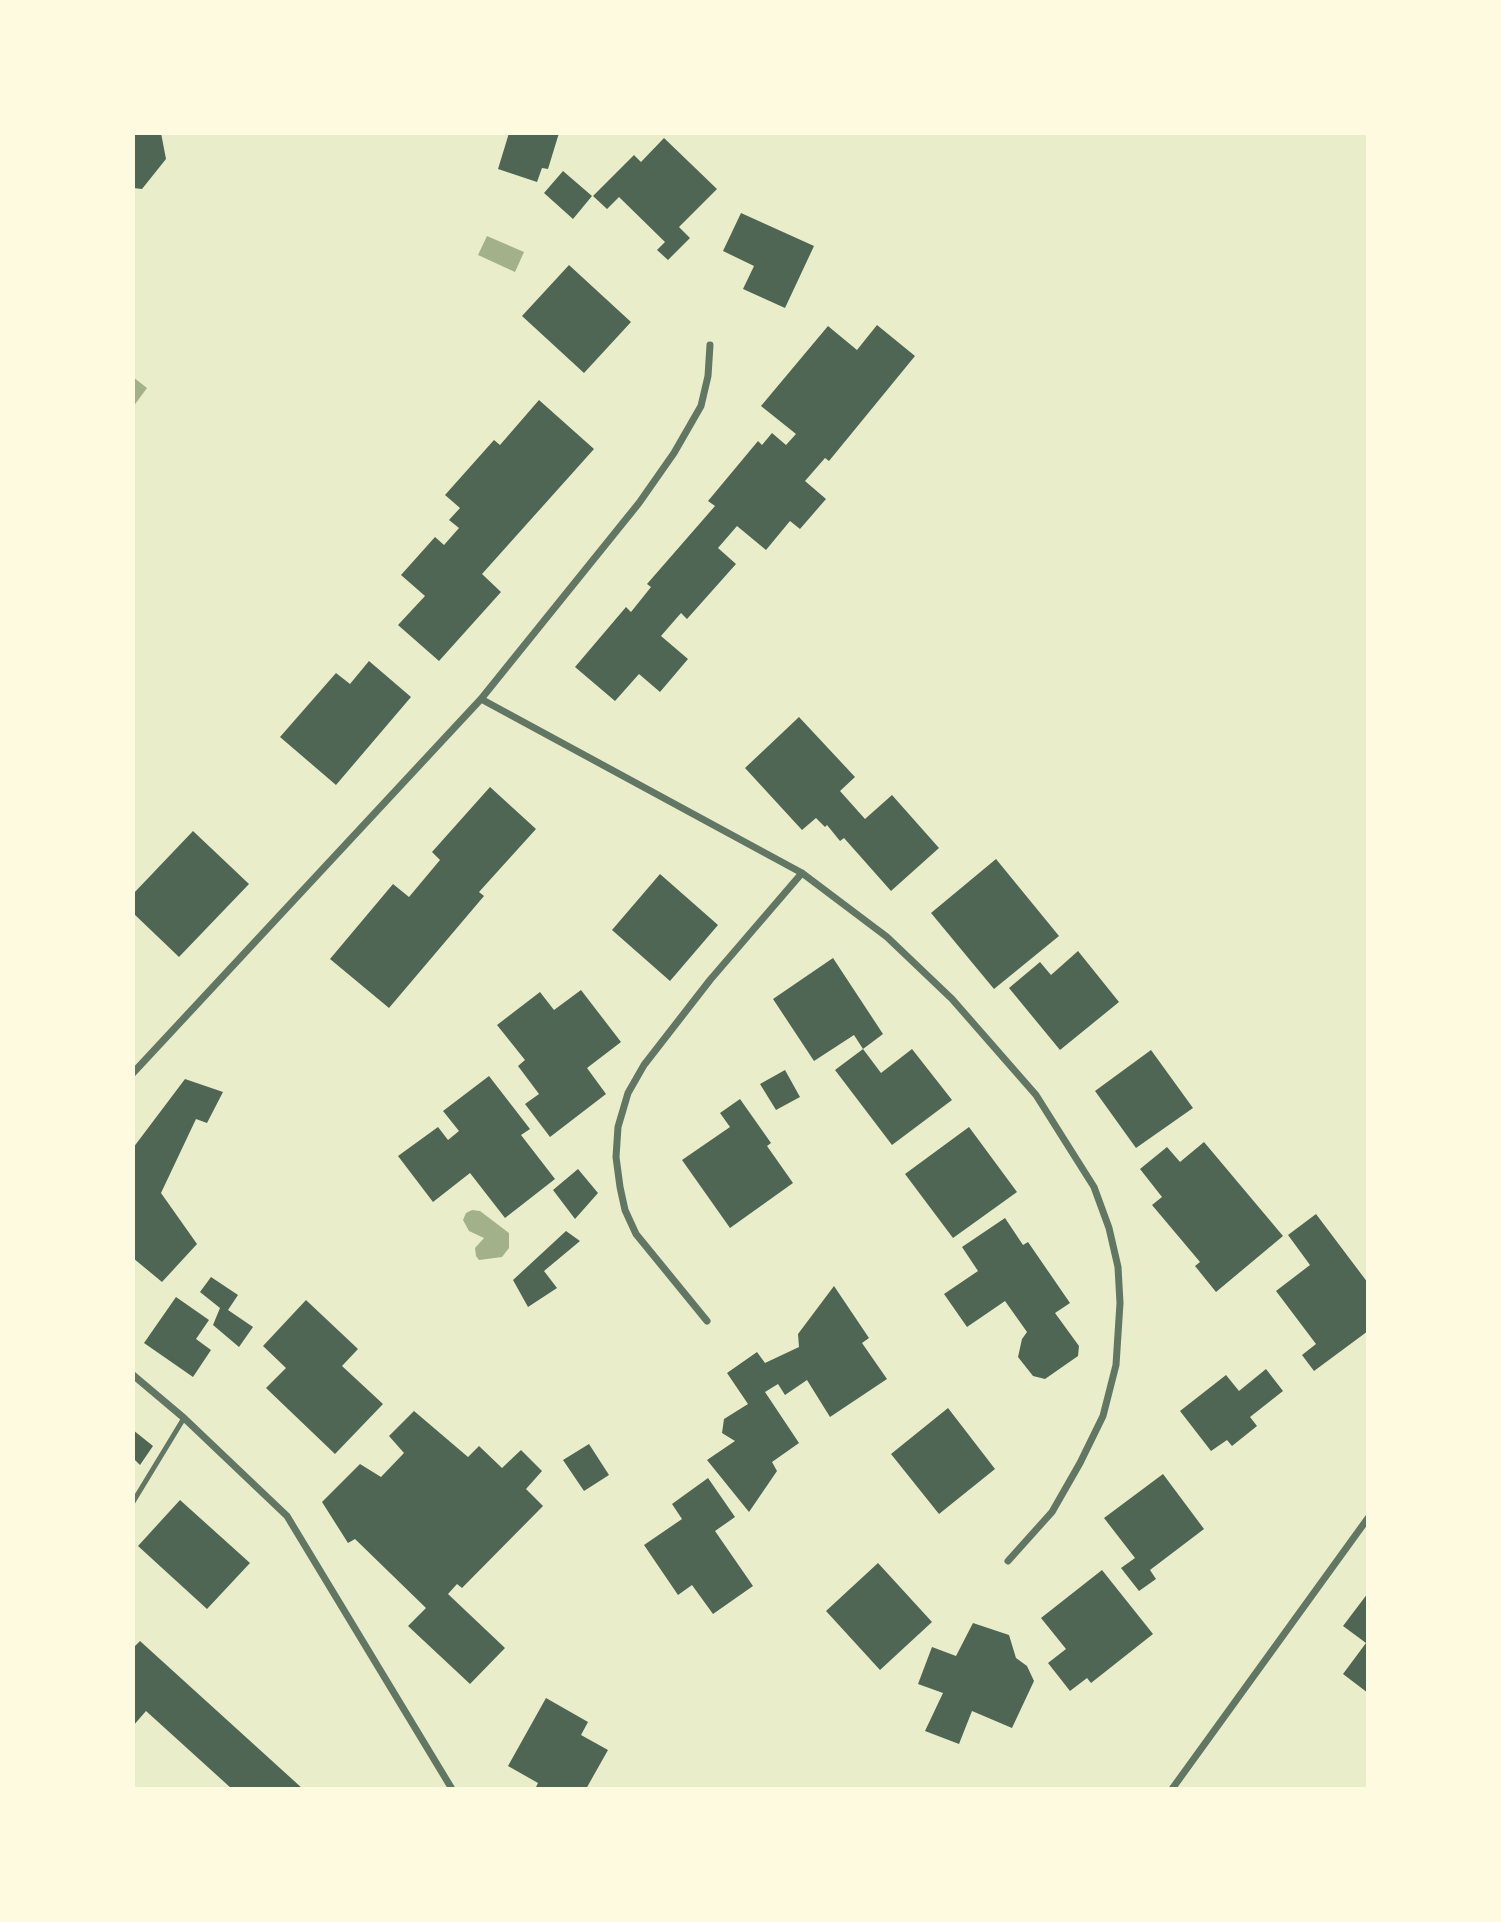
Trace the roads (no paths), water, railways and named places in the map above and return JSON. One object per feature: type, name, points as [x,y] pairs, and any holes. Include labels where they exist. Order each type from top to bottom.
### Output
[{"type":"street","points":[[133,1073],[481,699],[639,503],[674,453],[701,406],[708,376],[710,345]]},
{"type":"street","points":[[481,699],[802,873],[904,953],[952,999],[1036,1095],[1094,1187],[1109,1228],[1118,1267],[1120,1303],[1116,1365],[1102,1416],[1052,1512],[1008,1561]]},
{"type":"street","points":[[707,1321],[655,1260],[625,1210],[616,1157],[618,1127],[628,1094],[644,1065],[710,980],[802,873]]},
{"type":"street","points":[[133,1375],[184,1418],[287,1516],[452,1789]]},
{"type":"street","points":[[1172,1789],[1368,1518]]},
{"type":"lane","points":[[133,1502],[184,1418]]}]
